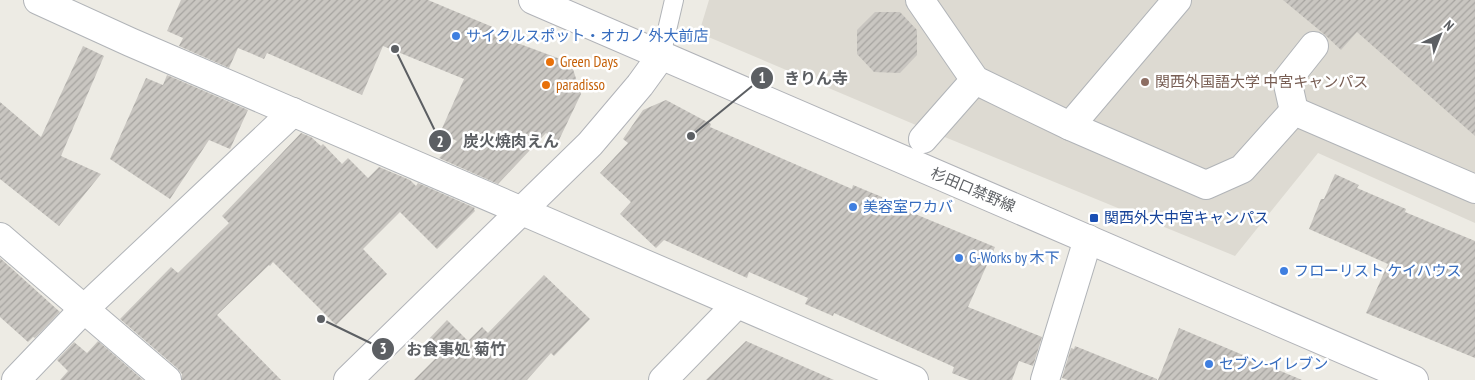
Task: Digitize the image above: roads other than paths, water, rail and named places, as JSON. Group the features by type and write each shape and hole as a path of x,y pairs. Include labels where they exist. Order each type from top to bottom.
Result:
{"street":[{"path":"38,0 130,42 914,380"},
{"name":"杉田口禁野線","path":"532,0 1414,380"},
{"path":"920,0 975,80 1070,126 1206,185 1242,169 1294,111"},
{"path":"1070,126 1177,0"},
{"path":"1294,111 1287,80 1314,46"},
{"path":"348,380 590,144 640,85 661,56"},
{"path":"923,139 975,80"},
{"path":"1294,111 1475,189"},
{"path":"16,380 84,309 293,112"},
{"path":"0,237 167,380"},
{"path":"1046,380 1088,239"},
{"path":"663,380 737,304"}],"lane":[{"path":"661,56 674,0"}],"place":[{"name":"サイクルスポット・オカノ 外大前店","path":"456,36"},
{"name":"炭火焼肉えん","path":"395,49"},
{"name":"Green Days","path":"550,62"},
{"name":"関西外国語大学 中宮キャンパス","path":"1145,82"},
{"name":"paradisso","path":"546,85"},
{"name":"きりん寺","path":"691,136"},
{"name":"美容室ワカバ","path":"853,207"},
{"name":"関西外大中宮キャンパス","path":"1094,218"},
{"name":"G-Works by 木下","path":"959,258"},
{"name":"フローリスト ケイハウス","path":"1284,271"},
{"name":"お食事処 菊竹","path":"321,319"},
{"name":"セブン-イレブン","path":"1209,364"}]}
